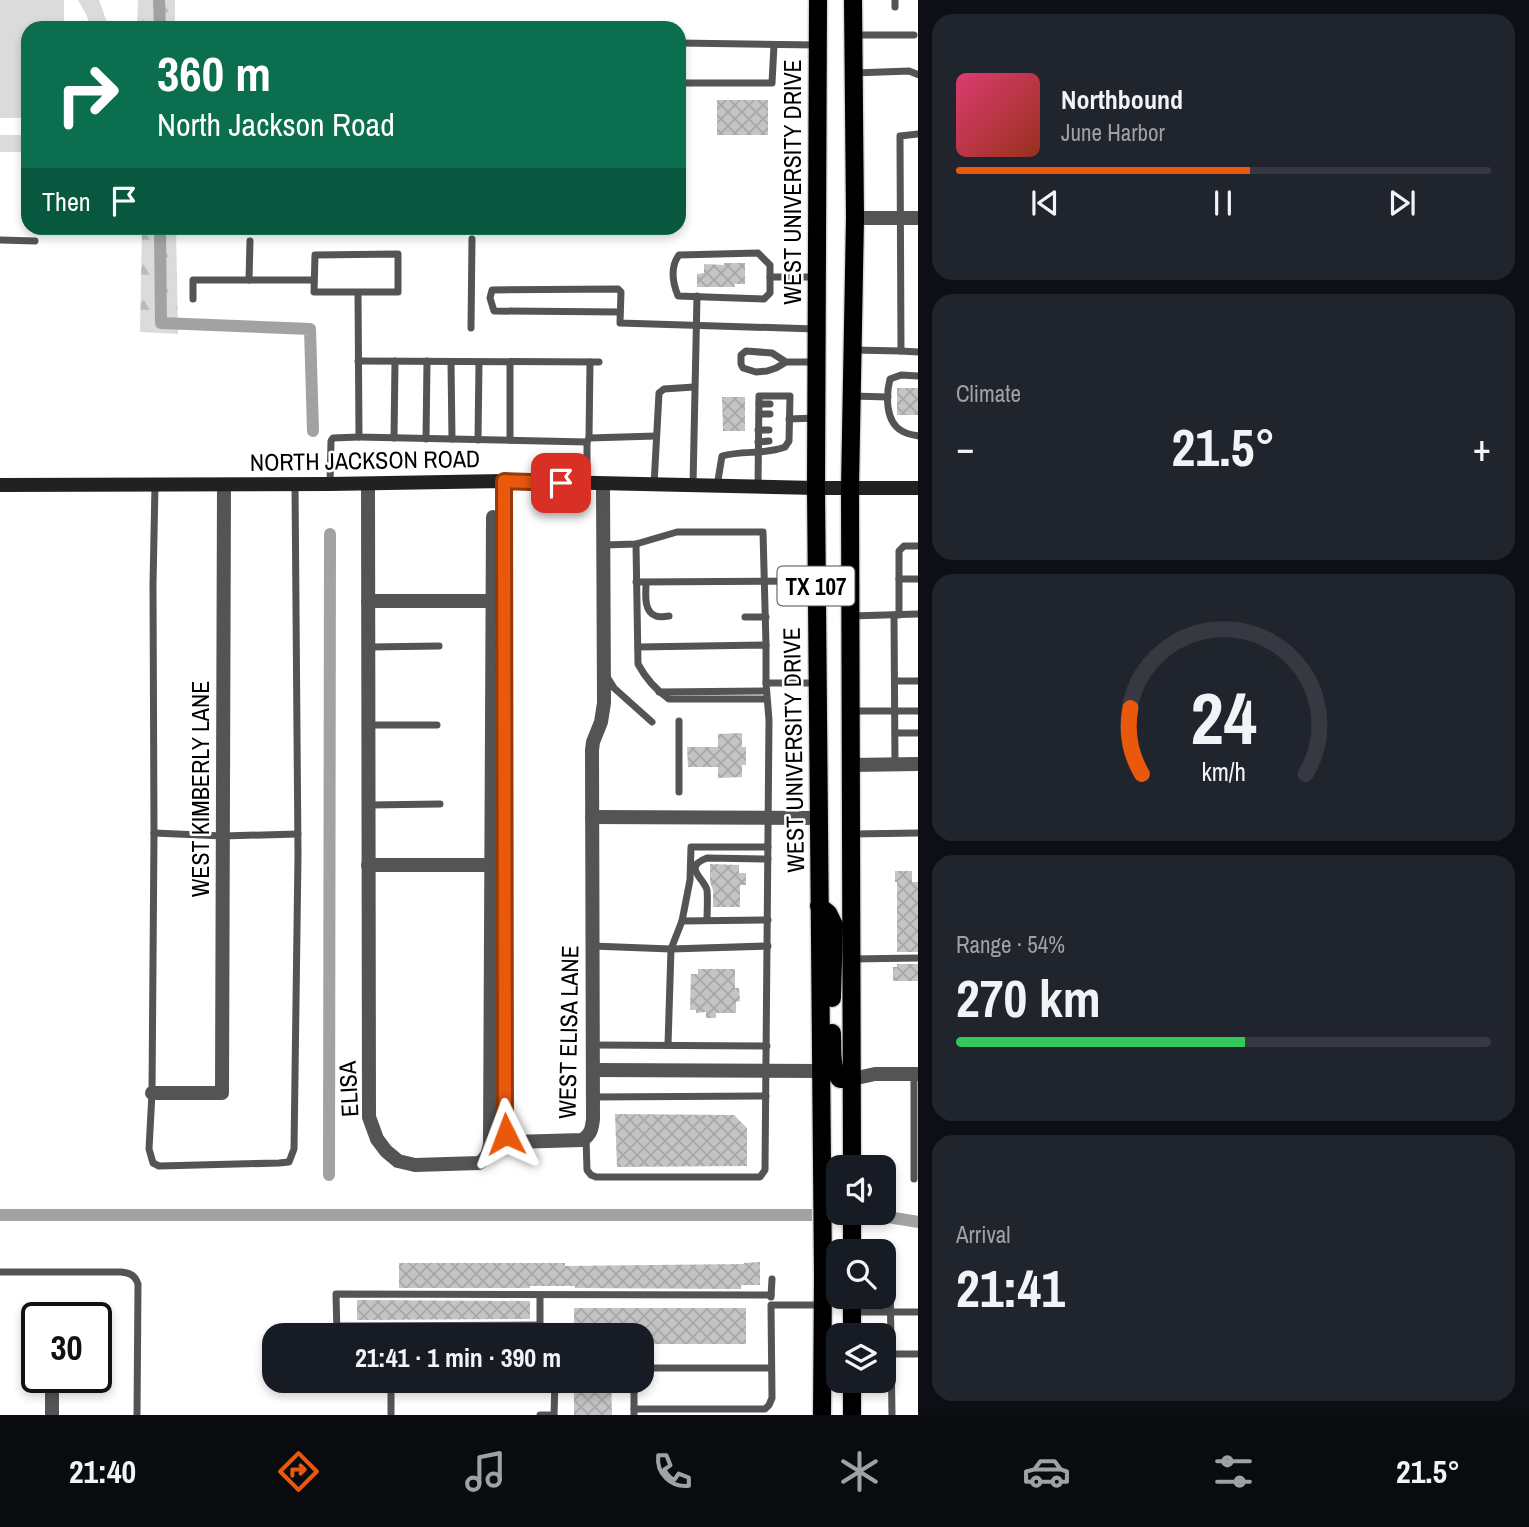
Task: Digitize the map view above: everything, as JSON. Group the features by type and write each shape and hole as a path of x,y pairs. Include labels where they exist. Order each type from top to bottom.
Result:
{"main road":[{"name":"WEST UNIVERSITY DRIVE","path":"818,0 816,581 822,1415"},
{"name":"TX 107","path":"852,1155 850,488 855,218 853,0"},
{"name":"NORTH JACKSON ROAD","path":"0,485 295,485 504,481 918,488"},
{"path":"819,906 828,913 834,925 833,1063 840,1079 852,1079"},
{"path":"822,1242 829,1284 832,1415"},
{"path":"852,1393 852,1415"}],"street":[{"path":"855,218 918,218"},
{"name":"WEST ELISA LANE","path":"504,481 504,1104 506,1134 512,1142 582,1140 591,1129 592,750 604,703 603,484"},
{"name":"ELISA","path":"368,484 369,1117 377,1139 386,1151 398,1161 415,1165 480,1163 485,1160 490,1144 494,517"},
{"name":"WEST KIMBERLY LANE","path":"152,1093 222,1093 224,485"},
{"path":"368,601 493,601"},
{"path":"851,765 918,764"},
{"path":"592,817 818,818"},
{"path":"368,865 492,865"},
{"path":"593,1070 821,1072"},
{"path":"852,1079 875,1074 916,1074"},
{"path":"51,1393 52,1415"}],"lane":[{"path":"853,35 915,35"},
{"path":"686,43 817,45"},
{"path":"686,83 772,83 774,45"},
{"path":"853,73 909,71 918,75"},
{"path":"901,351 900,136 918,134"},
{"path":"471,328 472,239"},
{"path":"0,240 35,241"},
{"path":"249,280 250,241"},
{"path":"758,253 769,265 770,277 770,293 764,299 678,296 674,287 673,264 679,255 758,253"},
{"path":"398,254 398,292 358,292 314,292 315,255 398,254"},
{"path":"770,277 817,277"},
{"path":"193,299 193,280 314,280"},
{"path":"620,312 494,311 490,298 492,290 618,289 621,292 620,323 816,329"},
{"path":"358,292 359,437"},
{"path":"693,486 696,296"},
{"path":"472,298 490,298"},
{"path":"853,350 918,352"},
{"path":"786,362 772,353 746,351 741,355 743,368 756,372 776,368 786,362 816,362"},
{"path":"358,361 599,362"},
{"path":"394,438 395,361"},
{"path":"426,439 427,362"},
{"path":"451,362 452,439"},
{"path":"478,439 479,362"},
{"path":"510,362 510,440"},
{"path":"587,483 590,362"},
{"path":"918,376 901,375 890,379 888,388 890,418 900,430 918,436"},
{"path":"654,485 659,393 664,389 694,387"},
{"path":"717,486 722,456 758,453 785,447 787,404 790,396 759,396 758,430 758,442 758,453 758,487"},
{"path":"852,396 888,397"},
{"path":"759,404 770,404"},
{"path":"759,414 769,414"},
{"path":"787,415 816,418"},
{"path":"758,430 769,430"},
{"path":"330,484 333,438 588,440 656,436"},
{"path":"758,442 769,441"},
{"path":"155,485 152,1093 149,1149 153,1163 159,1166 289,1162 294,1149 298,834 295,485"},
{"path":"586,1137 587,1170 596,1177 760,1177 765,1170 769,720 763,532 677,533 636,544 603,545"},
{"path":"636,544 638,664 659,692 669,699 766,691 817,683"},
{"path":"895,764 899,551 904,546 918,546"},
{"path":"899,579 918,579"},
{"path":"636,582 816,581"},
{"path":"646,583 649,611 656,616 669,616"},
{"path":"850,616 918,614"},
{"path":"745,617 766,617"},
{"path":"638,647 766,645"},
{"path":"368,647 439,646"},
{"path":"604,670 614,688 652,722"},
{"path":"895,681 918,681"},
{"path":"851,711 918,711"},
{"path":"679,721 680,792"},
{"path":"368,726 437,725"},
{"path":"895,733 918,733"},
{"path":"368,805 440,804"},
{"path":"154,833 223,836 298,834"},
{"path":"851,834 918,833"},
{"path":"668,1045 671,949 682,920 690,880 691,848 768,847"},
{"path":"707,920 707,893 695,871 701,860 768,859"},
{"path":"682,920 768,920"},
{"path":"592,946 671,949 768,946"},
{"path":"851,959 918,958"},
{"path":"593,1045 767,1046"},
{"path":"914,1180 916,1074"},
{"path":"593,1097 766,1096"},
{"path":"0,1272 121,1272 133,1275 138,1284 137,1415"},
{"path":"634,1393 634,1412 765,1409 772,1398 772,1279"},
{"path":"337,1323 336,1294 771,1295"},
{"path":"540,1295 540,1323"},
{"path":"771,1305 823,1305"},
{"path":"874,1309 918,1312"},
{"path":"890,1312 890,1323"},
{"path":"896,1354 918,1354"},
{"path":"654,1368 771,1368"},
{"path":"391,1393 391,1415"},
{"path":"540,1415 554,1415 555,1393"},
{"path":"892,1393 892,1415"}],"green space":[{"path":"0,0 64,0 64,21 21,21 21,118 0,118"},
{"path":"78,0 99,0 106,21 88,21"},
{"path":"138,0 175,0 175,21 137,21"},
{"path":"0,135 21,135 21,152 0,152"},
{"path":"142,235 176,235 178,334 140,332"}],"building":[{"path":"717,100 768,100 768,135 717,135"},
{"path":"745,263 745,284 734,284 735,287 697,287 697,274 704,273 704,264"},
{"path":"897,388 918,388 918,415 897,415"},
{"path":"722,397 745,397 745,431 723,431"},
{"path":"742,733 742,747 746,747 746,765 742,765 742,777 718,778 718,767 688,767 687,747 718,747 718,734"},
{"path":"710,864 739,865 739,873 746,873 746,885 740,885 740,907 713,907"},
{"path":"895,871 912,871 912,882 918,882 918,952 897,952"},
{"path":"897,964 918,964 918,981 893,981 893,967 897,967"},
{"path":"698,969 735,969 735,988 739,988 740,1001 736,1002 736,1013 716,1013 716,1018 706,1018 706,1012 696,1013 696,1010 690,1010 691,974 698,974"},
{"path":"615,1114 734,1115 747,1128 747,1166 617,1167"},
{"path":"760,1262 760,1285 741,1285 741,1289 575,1286 399,1288 399,1263 565,1263 565,1266"},
{"path":"357,1300 530,1301 530,1317 357,1320"},
{"path":"574,1308 746,1308 746,1344 654,1344 654,1323 574,1323"},
{"path":"574,1393 611,1393 612,1415 574,1415"}],"waterway":[{"path":"159,0 160,21"},
{"path":"160,235 161,323 310,329 313,431"},
{"path":"329,1175 330,534"},
{"path":"0,1215 875,1215 918,1222"}],"route":[{"path":"506,1134 503,885 504,481 561,483"}]}
